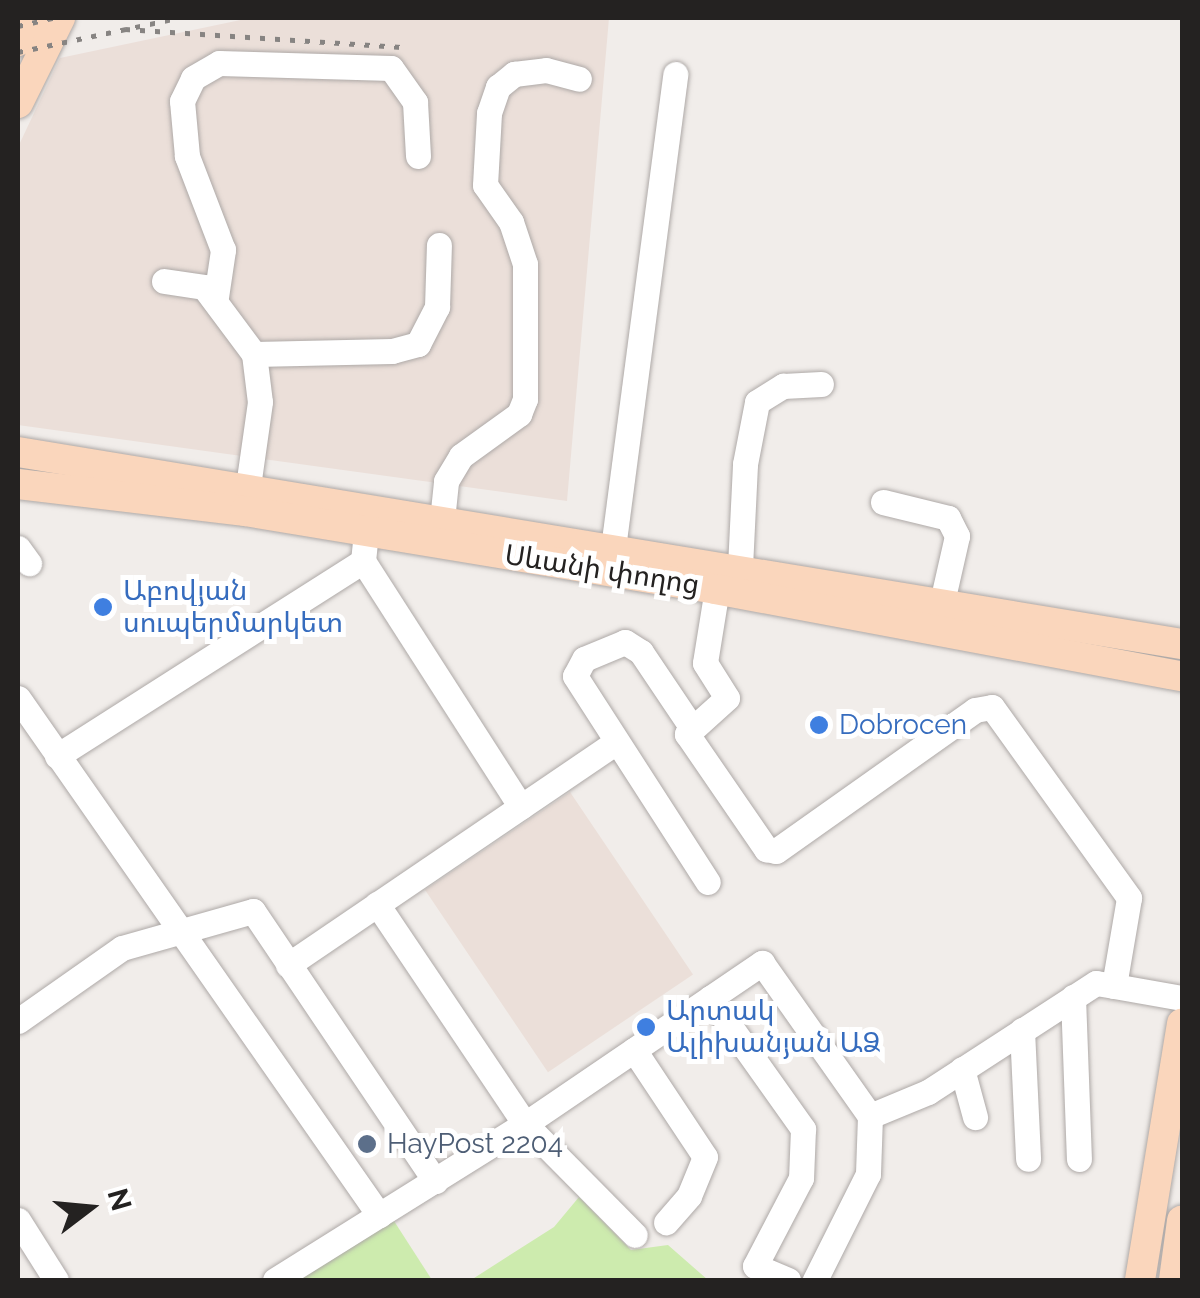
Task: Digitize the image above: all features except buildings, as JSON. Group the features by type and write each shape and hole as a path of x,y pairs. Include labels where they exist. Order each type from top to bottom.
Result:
{"main road":[{"path":"18,41 31,18"},
{"path":"18,103 60,18"},
{"name":"Սևանի փողոց","path":"18,452 247,501 364,547 725,574 942,602 1182,644"},
{"name":"Սևանի փողոց","path":"18,484 442,520 613,548 1182,676"},
{"path":"1140,1280 1182,1023"},
{"path":"1174,1280 1182,1221"}],"street":[{"path":"216,297 223,250 187,156 182,101 193,78 219,63 392,68 415,102 418,156"},
{"path":"442,520 446,482 461,456 518,414 525,399 525,264 510,222 484,185 492,138 489,112 498,87 514,74 546,70 579,79"},
{"path":"613,548 675,74"},
{"path":"254,354 392,351 418,344 437,308 439,245"},
{"path":"164,281 191,282 216,297 254,354 260,402 247,501"},
{"path":"821,384 783,386 757,402 705,663 728,698 690,724 687,734 771,852 975,710 992,707 1129,898 1114,986"},
{"path":"884,502 948,518 958,536 942,602"},
{"path":"57,756 364,547 522,806"},
{"path":"690,724 641,652 614,642 584,659 575,676 708,882"},
{"path":"18,698 178,934 379,1214"},
{"path":"288,965 616,742"},
{"path":"377,904 526,1124 635,1235"},
{"path":"18,1021 122,948 253,911 435,1181"},
{"path":"275,1280 526,1124 762,963 870,1116 868,1174 815,1280"},
{"path":"870,1116 909,1102 1096,983 1182,998"},
{"path":"710,998 803,1130 801,1178 755,1266 788,1280"},
{"path":"1073,998 1079,1159"},
{"path":"1022,1030 1028,1159"},
{"path":"634,1050 705,1157 689,1196 666,1222"},
{"path":"962,1070 975,1117"},
{"path":"22,1240 56,1280"}],"shaded area":[{"path":"250,18 609,18 567,501 18,425 18,147 60,58"},
{"path":"570,792 693,974 548,1072 425,890"}],"green space":[{"path":"579,1197 631,1250 668,1245 708,1280 471,1280 554,1227"},
{"path":"394,1221 432,1280 297,1280"}],"railway":[{"path":"18,26 53,18"},
{"path":"18,52 178,18"},
{"path":"125,29 405,47"}],"place":[{"name":"Աբովյան սուպերմարկետ","path":"103,607"},
{"name":"Dobrocen","path":"819,725"},
{"name":"Արտակ Ալիխանյան ԱՁ","path":"646,1027"},
{"name":"HayPost 2204","path":"367,1144"}]}
